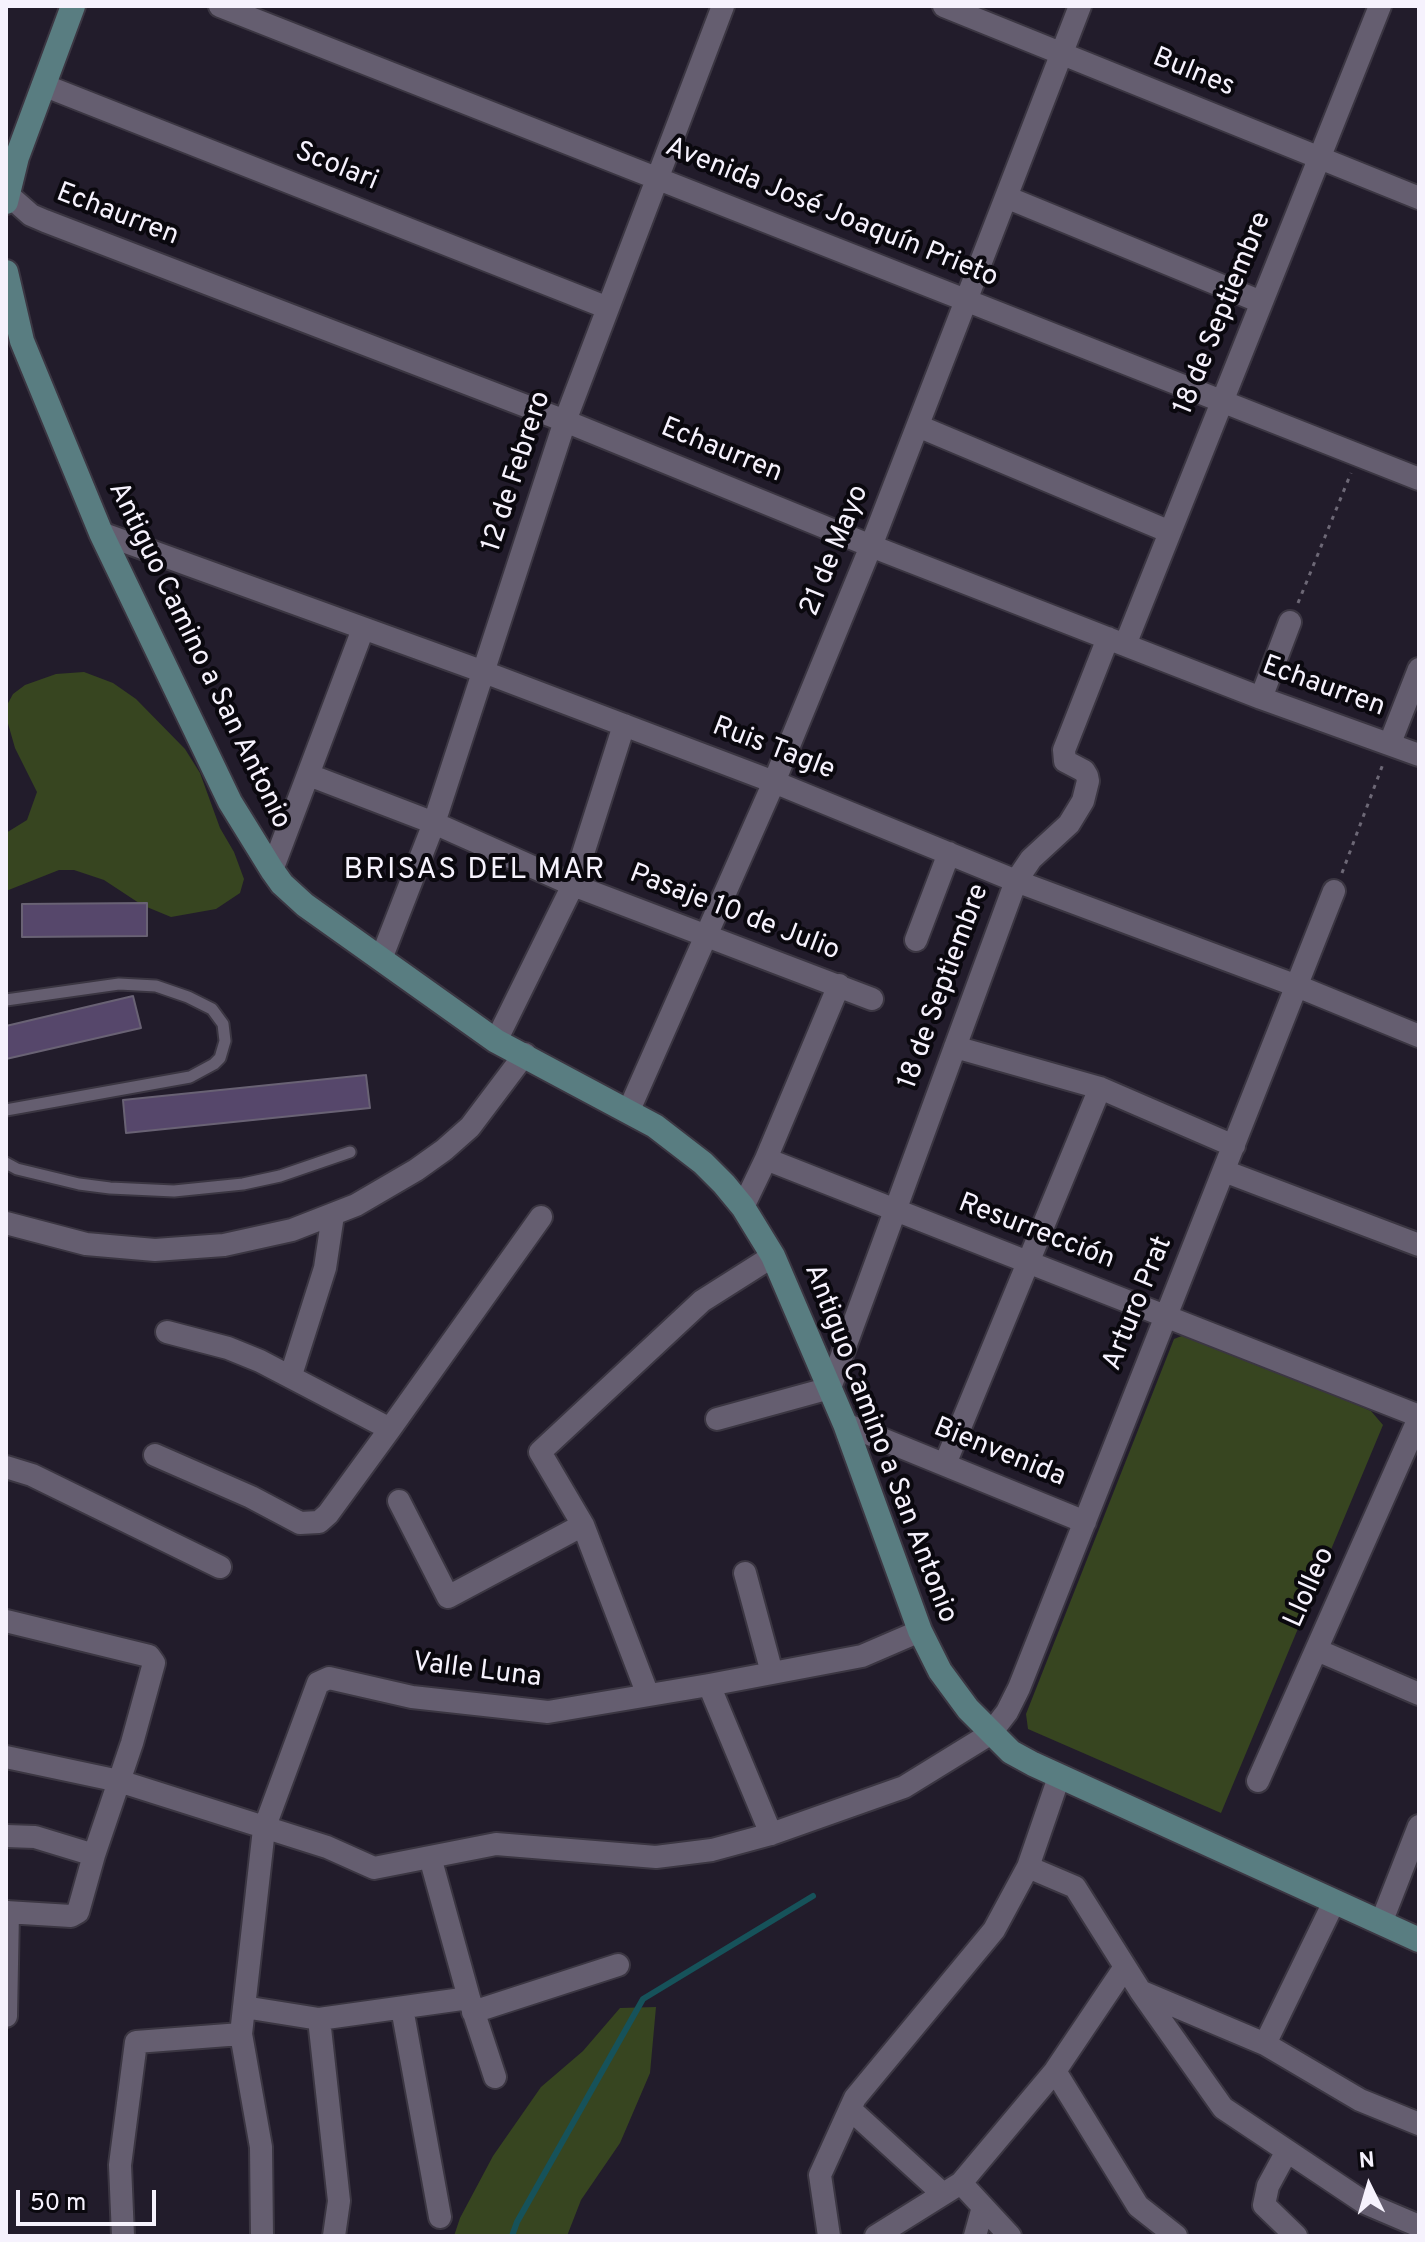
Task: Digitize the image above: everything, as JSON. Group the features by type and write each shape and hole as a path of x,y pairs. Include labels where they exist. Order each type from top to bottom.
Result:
{"street":[{"path":"6,202 17,157 73,6"},
{"name":"Avenida José Joaquín Prieto","path":"220,6 1419,479"},
{"name":"12 de Febrero","path":"381,959 434,823 565,421 723,6"},
{"name":"Bulnes","path":"944,6 1419,198"},
{"name":"21 de Mayo","path":"629,1110 774,782 871,546 1080,6"},
{"name":"18 de Septiembre","path":"830,1388 1016,881 1031,859 1069,824 1083,801 1087,776 1084,771 1065,761 1064,750 1170,532 1380,6"},
{"name":"Scolari","path":"43,85 608,308"},
{"name":"Echaurren","path":"6,193 31,215 45,221 565,421 1116,642 1419,755"},
{"path":"1006,197 1261,302"},
{"name":"Antiguo Camino a San Antonio","path":"6,272 26,352 101,533 230,802 272,870 305,905 496,1041 629,1110 668,1134 703,1163 743,1207 773,1256 845,1424 920,1631 953,1691 990,1734 1011,1752 1059,1777 1419,1940"},
{"path":"918,426 1170,532"},
{"name":"Ruis Tagle","path":"101,533 484,672 774,782 1016,881 1297,986 1419,1036"},
{"path":"1261,698 1290,622"},
{"path":"272,870 363,629"},
{"path":"1390,743 1419,669"},
{"path":"496,1041 573,885 624,725"},
{"name":"Pasaje 10 de Julio","path":"309,775 434,823 573,885 872,999"},
{"path":"916,940 949,853"},
{"name":"Arturo Prat","path":"990,1734 1007,1712 1019,1688 1334,891"},
{"path":"743,1207 839,985"},
{"path":"955,1047 1100,1088 1234,1146"},
{"path":"6,1223 86,1244 155,1250 224,1245 333,1215 387,1188 444,1150 470,1127 525,1054"},
{"path":"945,1464 1100,1088"},
{"name":"Resurrección","path":"766,1159 1419,1417"},
{"path":"1224,1171 1419,1245"},
{"path":"291,1375 325,1268 333,1215"},
{"path":"155,1455 251,1497 300,1523 313,1524 328,1514 541,1217"},
{"path":"648,1695 583,1525 540,1452 702,1301 773,1256"},
{"path":"167,1332 228,1348 291,1375 390,1429"},
{"path":"717,1419 830,1388"},
{"name":"Llolleo","path":"1258,1781 1419,1417"},
{"name":"Bienvenida","path":"845,1424 1085,1522"},
{"path":"6,1467 32,1475 220,1567"},
{"path":"399,1501 448,1597 583,1525"},
{"path":"745,1573 772,1673"},
{"path":"6,1621 149,1656 154,1663 78,1912 71,1916 7,1912 6,2015"},
{"name":"Valle Luna","path":"262,2236 261,2147 241,2034 264,1829 318,1683 329,1678 412,1697 548,1712 862,1656 920,1631"},
{"path":"1317,1650 1419,1694"},
{"path":"709,1685 771,1834"},
{"path":"6,1757 119,1781 327,1847 374,1868 496,1844 656,1857 712,1850 771,1834 904,1787 990,1734"},
{"path":"829,2236 820,2175 855,2098 994,1930 1028,1867 1059,1777"},
{"path":"1381,1923 1419,1826"},
{"path":"6,1836 35,1837 94,1855"},
{"path":"430,1857 471,2005 495,2077"},
{"path":"1028,1867 1075,1887 1141,1992 1223,2108 1365,2203 1419,2226"},
{"path":"1265,2044 1334,1902"},
{"path":"244,2007 319,2019 402,2008 471,2005 618,1965"},
{"path":"876,2236 952,2188 1055,2071 1125,1967"},
{"path":"1141,1992 1265,2044 1360,2100 1419,2124"},
{"path":"402,2008 440,2217"},
{"path":"319,2019 339,2201 334,2236"},
{"path":"123,2236 120,2165 136,2042 241,2034"},
{"path":"1055,2071 1138,2206 1176,2236"},
{"path":"850,2109 952,2188 983,2207 1010,2236"},
{"path":"1287,2151 1268,2186 1264,2205 1296,2236"},
{"path":"975,2236 983,2207"}],"lane":[{"path":"6,1000 119,984 156,986 212,1009 223,1024 225,1041 220,1058 190,1077 6,1110"},
{"path":"6,1163 17,1169 79,1184 174,1191 243,1184 280,1176 350,1152"}],"path":[{"path":"1290,622 1358,455"},
{"path":"1334,891 1390,743"}],"green space":[{"path":"84,672 113,683 136,699 185,749 200,773 220,828 234,852 244,879 240,893 216,909 171,917 142,905 104,880 74,870 59,870 6,891 6,833 27,820 37,792 15,748 6,707 13,694 25,685 56,674"},
{"path":"1189,1333 1371,1411 1383,1425 1221,1813 1028,1729 1026,1714 1174,1339"},
{"path":"656,2007 650,2073 620,2143 581,2200 567,2236 454,2236 460,2218 493,2156 541,2087 583,2051 620,2008"}],"building":[{"path":"147,903 147,936 22,937 22,904"},
{"path":"133,996 141,1028 6,1059 6,1026"},
{"path":"366,1075 370,1108 126,1133 123,1100"}],"waterway":[{"path":"512,2236 643,1999 813,1896"}],"district":[{"name":"BRISAS DEL MAR","path":"475,872"}]}
